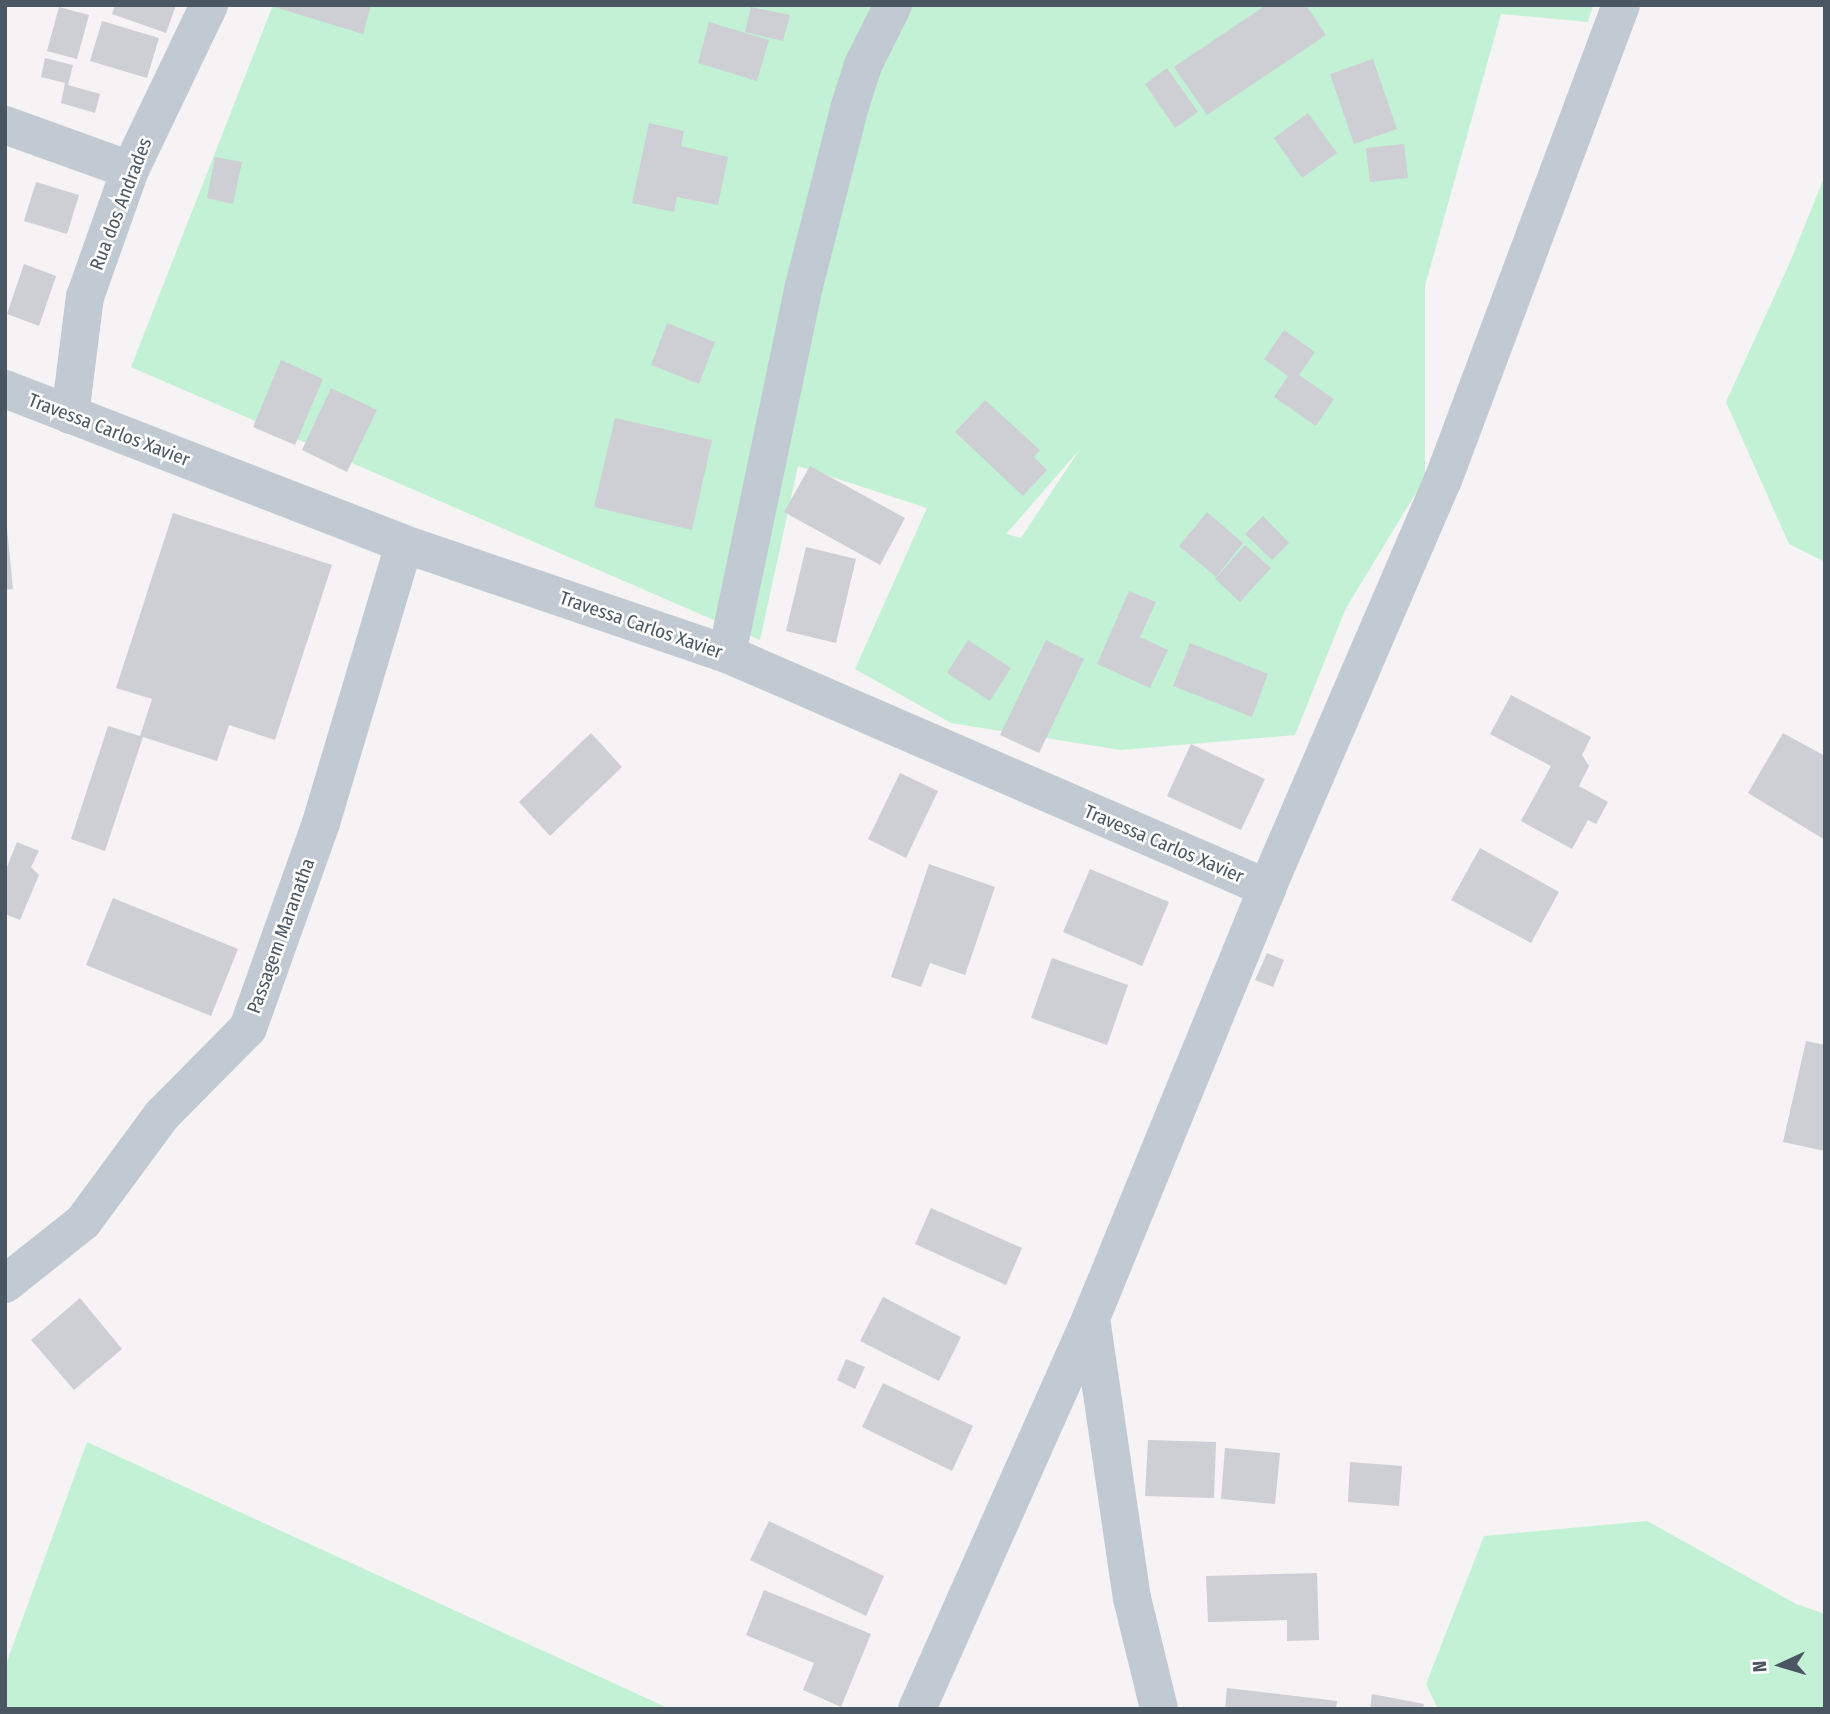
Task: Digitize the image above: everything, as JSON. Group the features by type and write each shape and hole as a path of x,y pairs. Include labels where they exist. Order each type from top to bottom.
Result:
{"street":[{"name":"Rua dos Andrades","path":"70,415 85,297 130,170 209,5"},
{"path":"727,654 804,286 850,106 863,65 893,5"},
{"path":"917,1709 1091,1318 1267,888 1443,480 1621,5"},
{"path":"5,125 130,170"},
{"name":"Travessa Carlos Xavier","path":"5,389 404,544 727,654 1267,888"},
{"name":"Passagem Maranatha","path":"5,1284 83,1222 162,1115 248,1028 321,823 404,544"},
{"path":"1091,1318 1132,1598 1159,1709"}],"green space":[{"path":"273,5 1593,5 1588,22 1501,14 1425,286 1425,478 1346,608 1295,735 1121,750 951,723 855,669 927,508 798,466 760,640 131,367","holes":["1080,449 1021,538 1007,533"]},
{"path":"1825,175 1825,562 1789,544 1726,402 1791,260"},
{"path":"87,1442 670,1709 5,1709 5,1667"},
{"path":"1647,1521 1796,1604 1825,1614 1825,1709 1438,1709 1426,1684 1484,1536"}],"building":[{"path":"115,5 176,5 166,33 112,14"},
{"path":"268,5 371,5 363,34"},
{"path":"1266,5 1306,5 1326,35 1207,115 1174,67"},
{"path":"59,7 89,15 77,59 47,51"},
{"path":"751,7 790,15 783,41 745,32"},
{"path":"102,21 159,38 147,78 90,61"},
{"path":"709,22 769,40 757,81 698,63"},
{"path":"45,58 73,65 68,85 100,94 95,113 61,103 65,83 41,77"},
{"path":"1373,59 1397,129 1354,144 1330,74"},
{"path":"1167,68 1198,112 1175,128 1145,84"},
{"path":"1308,113 1337,153 1302,178 1274,138"},
{"path":"649,123 684,131 681,146 728,157 718,205 677,197 674,212 632,203"},
{"path":"1404,144 1408,178 1370,182 1366,148"},
{"path":"215,157 242,162 233,204 207,198"},
{"path":"36,182 79,195 67,234 24,221"},
{"path":"24,264 56,276 39,326 7,314"},
{"path":"667,323 715,342 699,384 651,365"},
{"path":"1284,330 1315,352 1299,375 1334,399 1316,426 1274,397 1288,376 1264,359"},
{"path":"281,360 323,379 295,445 253,427"},
{"path":"331,388 377,410 347,472 302,450"},
{"path":"985,400 1040,450 1034,457 1047,470 1023,496 955,432"},
{"path":"615,418 712,440 692,530 594,507"},
{"path":"810,466 905,518 880,565 784,512"},
{"path":"1207,512 1243,543 1216,577 1179,546"},
{"path":"173,513 332,565 275,740 229,725 217,761 143,737 105,851 71,839 108,726 140,736 152,699 116,688"},
{"path":"1263,516 1289,543 1272,560 1245,534"},
{"path":"7,528 13,589 5,590 5,529"},
{"path":"1245,545 1271,568 1240,602 1215,579"},
{"path":"806,547 856,559 836,643 786,631"},
{"path":"1129,591 1156,602 1140,637 1168,650 1150,688 1097,664"},
{"path":"968,640 1011,668 990,701 947,673"},
{"path":"1046,640 1084,659 1039,753 1000,735"},
{"path":"1190,643 1268,674 1252,717 1173,686"},
{"path":"1511,695 1591,737 1582,755 1589,766 1579,786 1608,802 1596,824 1588,820 1572,849 1521,821 1551,766 1490,734"},
{"path":"591,733 622,767 550,836 519,802"},
{"path":"1783,733 1825,756 1825,840 1748,793"},
{"path":"1191,744 1265,779 1241,830 1167,796"},
{"path":"900,773 938,791 906,858 868,839"},
{"path":"17,842 39,851 31,867 39,875 20,920 5,914 5,872"},
{"path":"1480,848 1559,892 1531,943 1451,900"},
{"path":"929,864 995,887 965,975 930,963 921,987 891,977"},
{"path":"1090,869 1169,902 1142,966 1063,932"},
{"path":"113,898 238,949 211,1016 86,965"},
{"path":"1267,953 1284,960 1273,987 1255,980"},
{"path":"1052,958 1128,985 1107,1045 1031,1018"},
{"path":"1806,1041 1825,1045 1825,1151 1783,1142"},
{"path":"931,1208 1022,1248 1006,1285 915,1244"},
{"path":"883,1297 961,1337 939,1381 860,1341"},
{"path":"80,1298 122,1349 74,1390 31,1340"},
{"path":"846,1359 865,1367 855,1389 837,1380"},
{"path":"883,1383 973,1426 952,1471 862,1427"},
{"path":"1148,1440 1216,1442 1214,1498 1145,1496"},
{"path":"1225,1448 1280,1453 1275,1504 1221,1499"},
{"path":"1350,1462 1402,1466 1399,1506 1348,1502"},
{"path":"769,1521 884,1576 866,1616 750,1560"},
{"path":"1317,1573 1319,1640 1287,1641 1287,1620 1208,1622 1206,1576"},
{"path":"764,1590 871,1634 841,1707 803,1690 814,1663 746,1635"},
{"path":"1227,1688 1337,1701 1336,1709 1225,1709"},
{"path":"1372,1694 1424,1704 1423,1709 1370,1709"}]}
